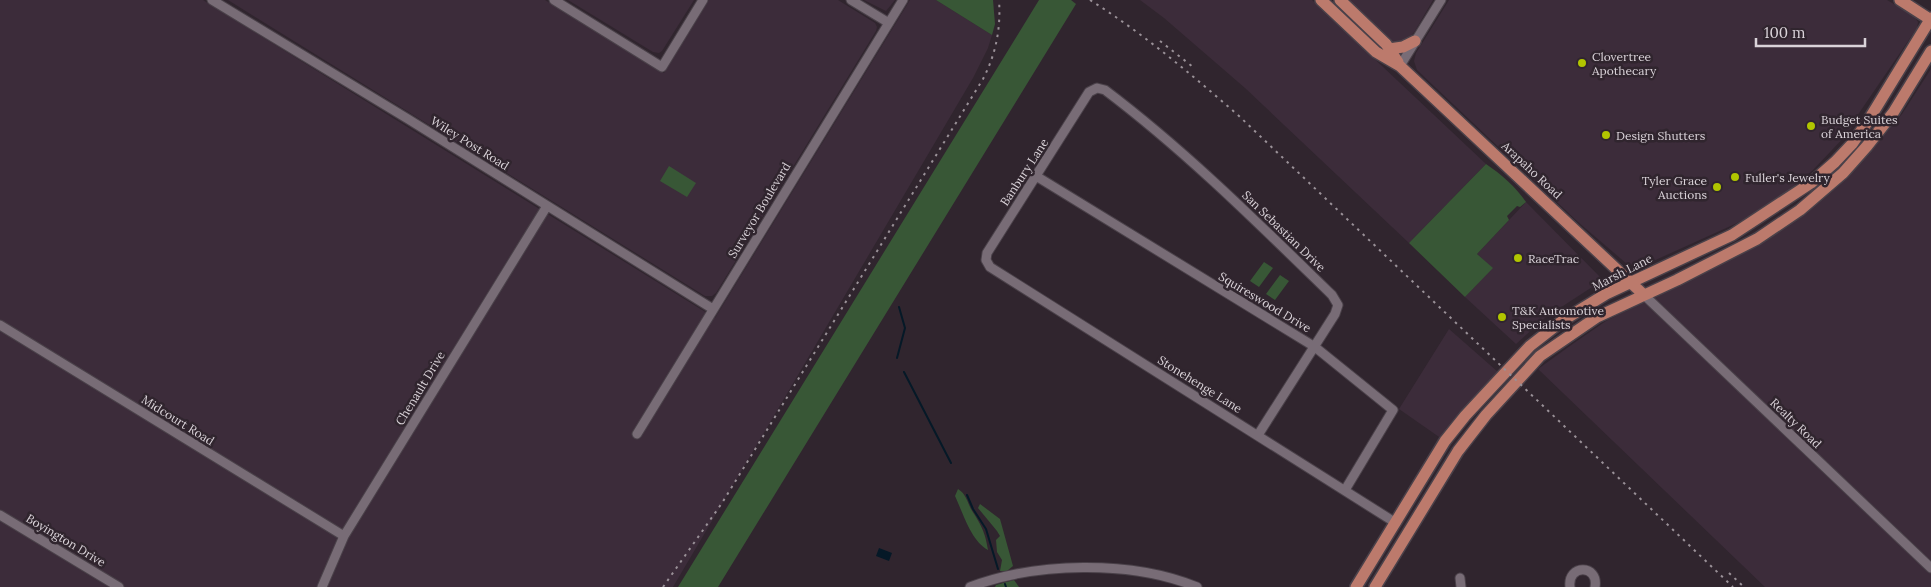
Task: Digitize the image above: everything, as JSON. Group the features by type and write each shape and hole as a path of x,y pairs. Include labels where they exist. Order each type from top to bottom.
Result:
{"main road":[{"name":"Arapaho Road","path":"1321,0 1376,52 1400,66 1644,295"},
{"name":"Arapaho Road","path":"1340,0 1389,49 1400,66"},
{"path":"1900,0 1931,19"},
{"name":"Marsh Lane","path":"1356,587 1445,441 1465,416 1530,346 1562,321 1606,294 1732,236 1792,197 1835,162 1852,144 1868,121 1931,19"},
{"path":"1389,49 1404,47 1416,41"},
{"path":"1375,587 1458,451 1486,415 1540,356 1597,317 1757,238 1800,210 1843,173 1867,146 1892,114 1931,51"},
{"path":"1388,568 1386,562 1398,538 1396,522 1410,516 1429,500"}],"street":[{"name":"Wiley Post Road","path":"212,0 403,116 713,309"},
{"path":"554,0 662,67 703,0"},
{"path":"851,0 889,23"},
{"name":"Surveyor Boulevard","path":"637,434 903,0"},
{"path":"1400,66 1441,0"},
{"name":"San Sebastian Drive","path":"1090,92 1097,88 1106,90 1151,124 1204,172 1332,295 1338,305 1335,314 1315,347 1258,435"},
{"name":"Banbury Lane","path":"990,267 986,260 987,253 1090,92"},
{"name":"Squireswood Drive","path":"1036,176 1315,347 1393,410 1344,490"},
{"name":"Chenault Drive","path":"322,587 344,536 547,206"},
{"name":"Stonehenge Lane","path":"990,267 1396,522"},
{"name":"Realty Road","path":"1644,295 1931,568"},
{"name":"Midcourt Road","path":"0,325 344,536"},
{"name":"Boyington Drive","path":"0,515 119,587"},
{"path":"970,587 996,578 1072,566 1140,573 1197,587"},
{"path":"1570,587 1569,581 1573,574 1579,570 1587,570 1593,574 1596,587"}],"shaded area":[{"path":"0,0 203,0 715,318 910,0 936,0 992,35 988,48 973,78 673,587 0,587"},
{"path":"228,0 545,0 664,73 709,0 838,0 875,23 877,27 716,293 712,296 705,296"},
{"path":"568,0 694,0 659,53 653,52"},
{"path":"864,0 895,0 886,11"},
{"path":"1140,0 1312,0 1486,164 1409,243 1245,88 1164,18"},
{"path":"1343,0 1433,0 1415,31 1407,40 1398,43 1390,42"},
{"path":"1449,0 1887,0 1914,16 1918,22 1917,28 1855,119 1850,131 1813,170 1787,192 1756,213 1640,267 1627,264 1578,222 1417,70 1414,61 1416,53"},
{"path":"1931,69 1931,587 1765,587 1538,369 1606,321 1667,290 1844,179 1902,114"},
{"path":"1526,202 1603,280 1546,317 1516,344 1465,297 1492,268 1477,254"},
{"path":"1449,329 1498,372 1465,409 1442,439 1399,409"}],"green space":[{"path":"936,0 993,0 995,24 992,35"},
{"path":"1039,0 1071,0 1076,4 718,587 678,587"},
{"path":"1486,164 1508,181 1526,202 1520,207 1517,206 1507,216 1509,220 1477,254 1493,268 1465,297 1409,243"},
{"path":"669,166 696,183 687,197 660,181"},
{"path":"1264,262 1273,268 1259,287 1250,281"},
{"path":"1280,275 1289,281 1275,300 1266,294"},
{"path":"958,489 965,495 980,524 988,550 977,540 968,526 955,496"},
{"path":"980,504 1000,519 1013,566 1007,571 1000,571 1002,560 997,552 996,540 1000,536 978,508"},
{"path":"1014,580 1019,587 995,587 996,585"}],"water":[{"path":"879,548 892,553 889,561 876,556"}],"waterway":[{"path":"897,358 905,328 899,307"},
{"path":"904,372 951,463"},
{"path":"967,495 973,509 986,529 998,569"}],"railway":[{"path":"663,587 722,503 983,79 997,41 999,0"},
{"path":"1090,0 1148,41 1239,116 1733,587"},
{"path":"1160,41 1193,67"},
{"path":"1729,573 1744,587"}],"place":[{"name":"Clovertree Apothecary","path":"1582,63"},
{"name":"Budget Suites of America","path":"1811,126"},
{"name":"Design Shutters","path":"1606,135"},
{"name":"Fuller's Jewelry","path":"1735,177"},
{"name":"Tyler Grace Auctions","path":"1717,187"},
{"name":"RaceTrac","path":"1518,258"},
{"name":"T&K Automotive Specialists","path":"1502,317"}]}
